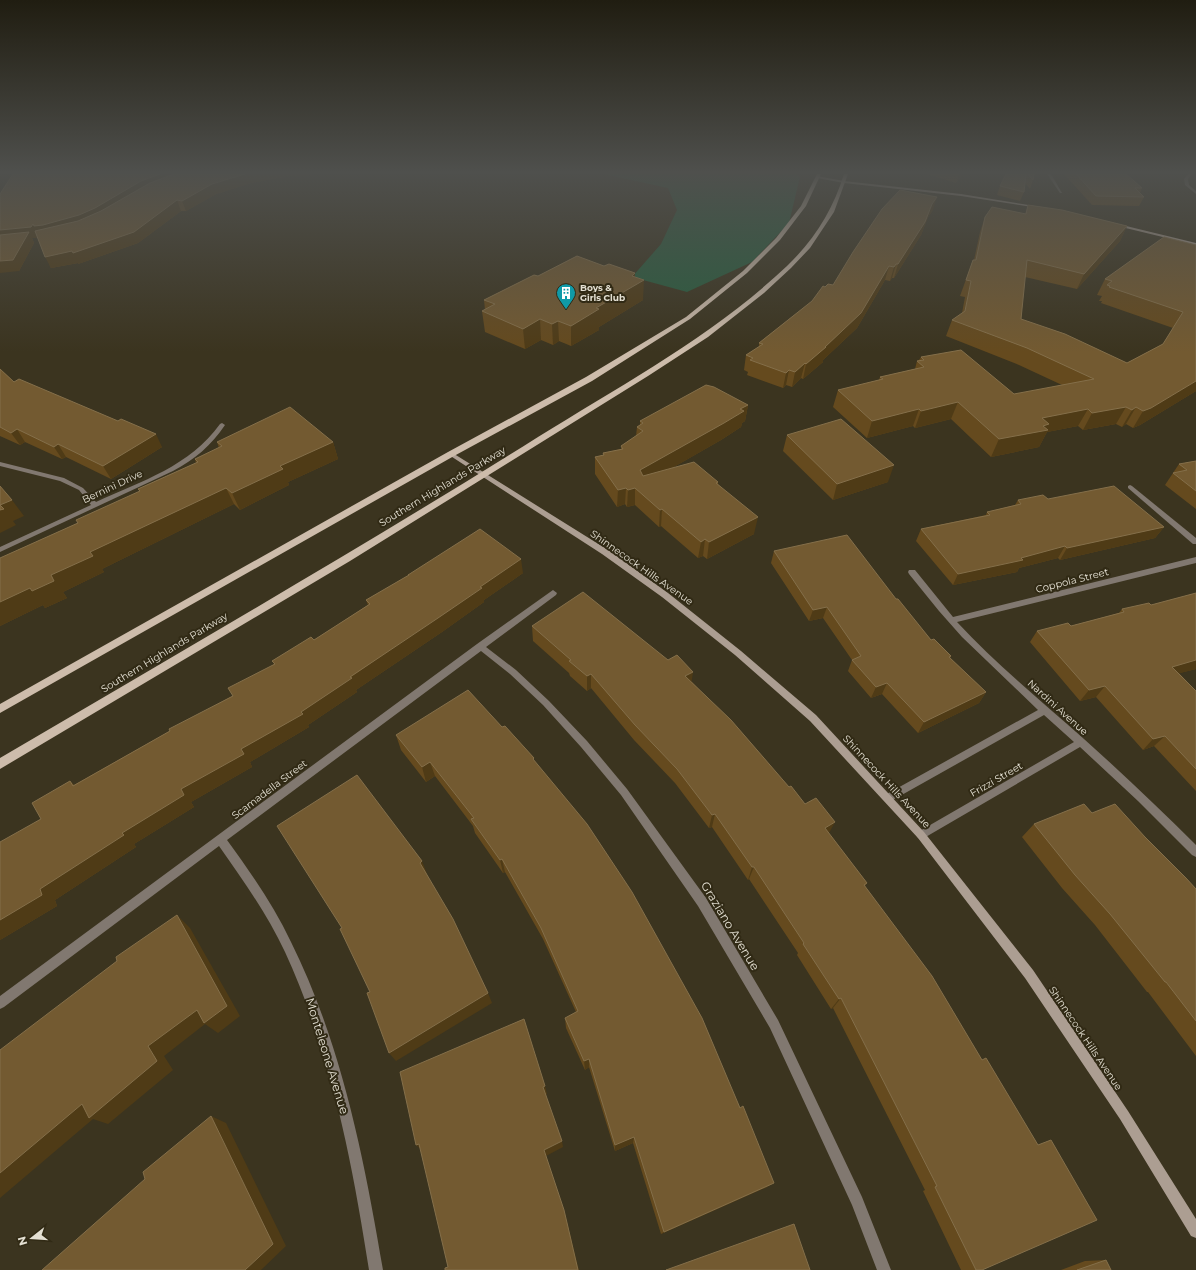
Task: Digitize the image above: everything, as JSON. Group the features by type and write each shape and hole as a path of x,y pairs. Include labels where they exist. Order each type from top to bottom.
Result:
{"main road":[{"name":"Southern Highlands Parkway","path":"0,709 450,454 589,379 660,336 707,303 746,272 783,233"},
{"name":"Southern Highlands Parkway","path":"0,764 484,476 590,408 689,348 720,327 791,266 809,246 818,233"}],"street":[{"path":"1153,233 1196,244"},
{"name":"Bernini Drive","path":"0,550 171,470 196,455 212,441 222,425"},
{"name":"Shinnecock Hills Avenue","path":"450,454 605,552 672,600 738,653 813,718 921,834 988,920 1047,1000 1124,1115 1196,1231"},
{"path":"0,464 62,480 81,489 95,505"},
{"path":"1130,487 1196,542"},
{"name":"Coppola Street","path":"952,620 1196,560"},
{"name":"Nardini Avenue","path":"912,572 972,642 1164,818 1196,852"},
{"name":"Scamadella Street","path":"0,1003 552,593"},
{"name":"Graziano Avenue","path":"480,646 513,672 546,703 584,744 624,792 702,902 774,1024 857,1202 884,1270"},
{"path":"888,798 1045,710"},
{"name":"Frizzi Street","path":"921,834 1081,742"},
{"name":"Monteleone Avenue","path":"220,839 248,878 287,946 317,1017 343,1106 362,1187 376,1270"}],"green space":[{"path":"666,233 779,233 752,262 687,292 632,277 661,244"}],"building":[{"path":"28,233 13,260 0,261 0,235"},
{"path":"36,233 130,233 73,253 72,251 45,257"},
{"path":"866,233 918,233 898,264 894,267 889,266 861,313 806,364 805,363 795,372 789,370 786,373 750,360 753,358 746,355 763,344 759,343 812,301 823,286 825,287 828,284 833,285"},
{"path":"982,233 1120,233 1084,274 1027,260 1021,319 1065,334 1127,363 1163,344 1183,312 1109,287 1110,286 1107,285 1112,281 1105,279 1164,237 1196,245 1196,381 1151,408 1143,411 1136,407 1132,410 1126,407 1092,413 1088,409 1042,418 1049,424 1043,426 1048,430 999,439 958,402 921,411 919,409 872,421 838,390 883,379 880,377 924,367 917,361 924,360 921,357 961,350 1014,394 1094,379 1027,348 952,320 965,311 971,281 966,280 973,260 976,260"},
{"path":"577,256 604,266 609,264 635,273 632,276 644,280 596,308 599,309 571,326 558,321 552,324 540,319 523,329 482,311 495,304 484,300 534,275 538,276"},
{"path":"0,369 14,382 19,379 118,421 121,419 156,434 103,466 58,444 54,447 17,429 11,433 0,427"},
{"path":"706,385 714,387 748,405 740,409 744,411 640,470 643,476 694,462 718,482 716,483 758,517 709,542 705,539 701,542 635,488 618,490 595,457 604,455 603,453 623,449 621,446 643,431 637,427 643,423 640,421"},
{"path":"290,407 333,442 280,466 283,469 232,493 226,488 90,552 93,556 51,575 54,581 32,591 30,588 0,602 0,558 78,523 76,520 140,491 138,489 198,462 195,459 222,446 217,442"},
{"path":"841,419 894,465 837,484 787,435"},
{"path":"1196,461 1196,491 1173,473 1187,470 1179,464"},
{"path":"0,486 12,500 0,505"},
{"path":"1114,486 1164,527 1067,548 1065,546 1021,558 1023,560 958,574 921,529 990,515 987,512 1021,504 1018,500 1043,495 1048,499"},
{"path":"480,529 521,559 480,587 482,588 350,677 352,678 301,712 303,714 241,749 244,754 181,789 184,795 122,833 124,835 40,889 42,895 0,920 0,842 41,819 32,803 70,781 73,786 170,731 169,729 233,696 228,688 275,664 272,661 311,637 314,640 370,604 366,600 409,575"},
{"path":"847,535 896,599 898,599 931,640 934,639 951,656 949,657 986,692 924,722 887,683 876,687 852,660 861,656 827,607 813,610 774,551"},
{"path":"583,592 668,660 677,655 693,672 685,676 731,720 789,787 791,786 805,804 816,798 835,822 825,828 867,883 864,885 932,976 982,1060 986,1058 1038,1145 1051,1140 1097,1220 982,1270 976,1270 935,1187 937,1186 841,998 839,999 754,867 752,867 715,814 712,815 677,769 635,725 591,674 587,676 532,626"},
{"path":"1196,593 1196,660 1172,667 1196,691 1196,769 1165,736 1153,739 1105,686 1089,690 1037,631 1068,623 1071,626 1124,612 1122,609 1149,603 1151,605"},
{"path":"468,690 502,727 505,726 534,758 533,759 587,824 632,892 702,1018 740,1108 743,1106 774,1183 664,1232 634,1137 615,1145 589,1059 584,1061 565,1018 578,1011 541,928 502,859 500,860 471,819 474,818 430,762 422,767 396,735"},
{"path":"357,775 422,861 420,863 453,919 488,993 389,1053 367,993 370,992 340,929 342,928 277,826"},
{"path":"1084,804 1092,813 1115,804 1196,889 1196,1021 1166,982 1110,914 1075,875 1034,824"},
{"path":"177,915 227,1006 204,1023 197,1010 148,1046 157,1061 89,1118 82,1104 0,1173 0,1050 117,961 116,957"},
{"path":"524,1019 545,1086 543,1087 562,1141 544,1150 564,1210 578,1270 445,1270 445,1268 448,1267 419,1144 416,1145 400,1072"},
{"path":"211,1116 273,1244 245,1270 42,1270 145,1179 143,1172"},
{"path":"794,1224 810,1270 666,1270"},
{"path":"1106,1260 1111,1270 1077,1270"}],"place":[{"name":"Boys & Girls Club","path":"566,310"}]}
